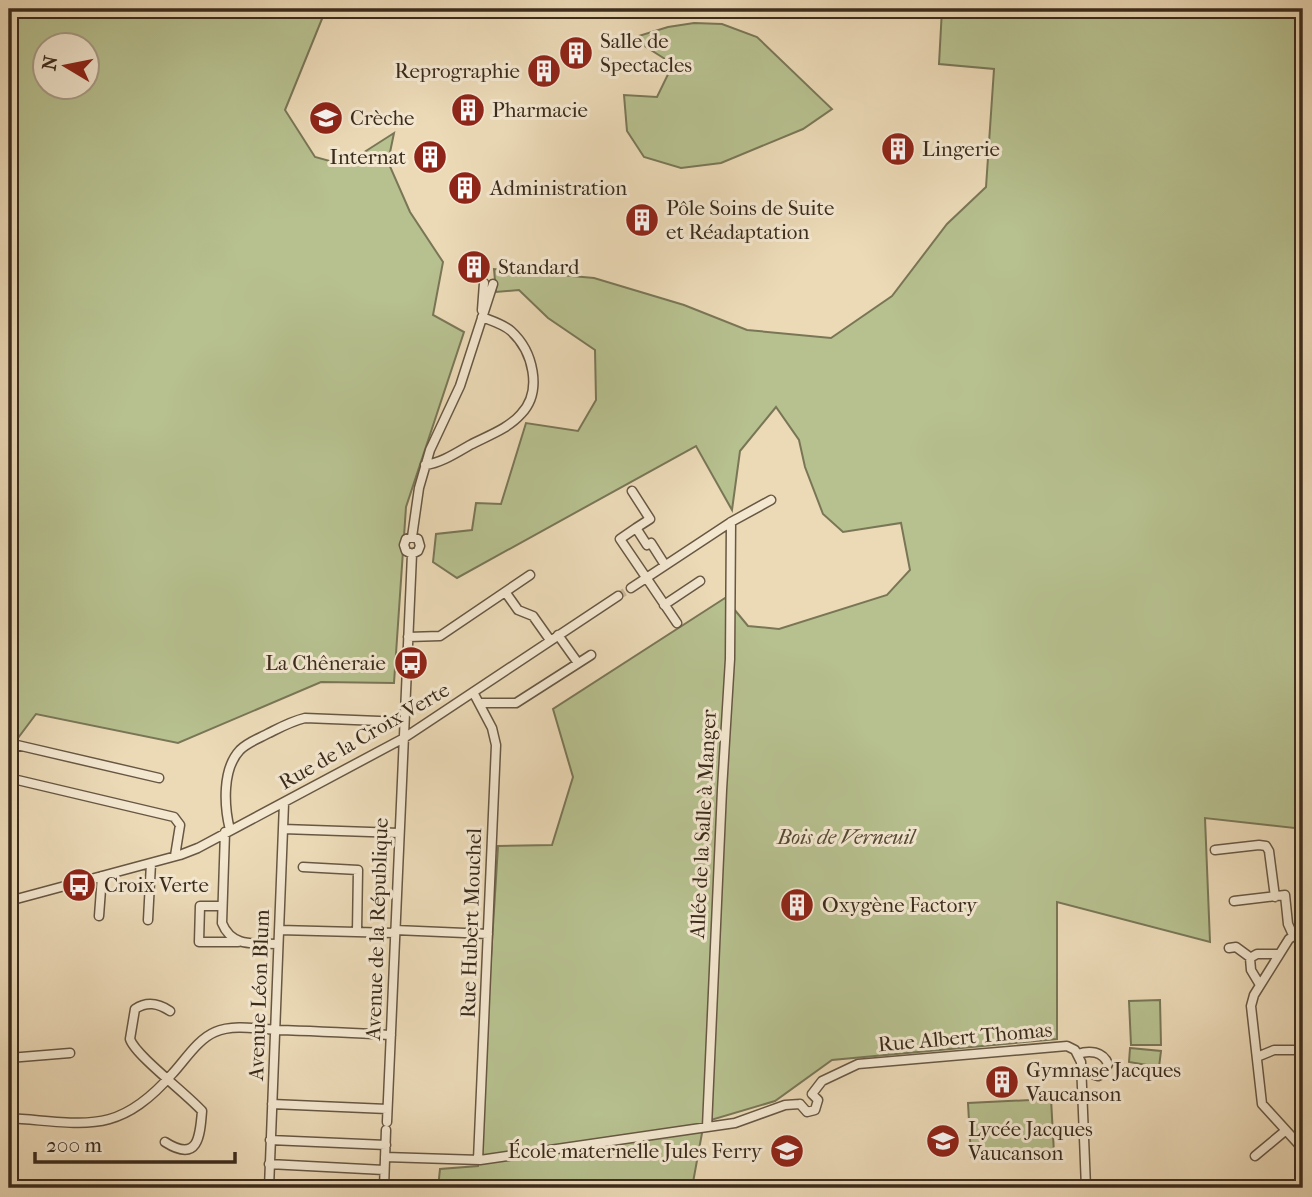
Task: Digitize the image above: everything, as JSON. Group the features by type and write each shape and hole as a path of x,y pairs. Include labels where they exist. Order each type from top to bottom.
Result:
{"street":[{"path":"482,317 504,326 525,347 532,367 530,400 524,412 513,422 458,452 425,465 460,386 482,317 488,284"},
{"name":"Avenue de la République","path":"384,1188 411,554 418,551 420,546 418,540 412,537 425,465"},
{"path":"632,491 650,519 621,539 677,623"},
{"path":"631,588 731,522 771,500"},
{"name":"Allée de la Salle à Manger","path":"707,1127 730,659 731,522"},
{"path":"636,528 665,565"},
{"path":"408,637 440,636 530,575"},
{"path":"664,605 700,581"},
{"path":"506,593 518,610 533,615 550,640"},
{"name":"Rue de la Croix Verte","path":"9,901 198,848 404,738 618,596"},
{"path":"558,635 578,663"},
{"path":"479,703 516,703 591,655"},
{"name":"Rue Hubert Mouchel","path":"473,692 492,728 496,745 478,1160"},
{"path":"238,942 225,932 222,923 228,831 228,773 233,760 248,744 290,722 305,718 404,722"},
{"path":"9,756 17,745 159,778"},
{"path":"9,778 174,817 180,825 175,856"},
{"name":"Avenue Léon Blum","path":"269,1188 284,803"},
{"path":"283,829 399,833"},
{"path":"1215,849 1266,846 1275,897"},
{"path":"148,920 151,863"},
{"path":"303,867 358,870 357,932"},
{"path":"99,916 102,876"},
{"path":"1234,901 1285,895 1288,924 1293,935"},
{"path":"222,906 200,906 199,942 278,944"},
{"path":"279,930 488,934"},
{"path":"1303,930 1293,935 1279,954 1251,1006 1262,1104 1302,1145 1303,1168"},
{"path":"1229,948 1236,947 1251,958"},
{"path":"1251,958 1257,954 1279,954"},
{"path":"1251,958 1251,971 1260,985"},
{"path":"165,1142 176,1149 187,1149 196,1145 200,1138 202,1111 141,1055 130,1039 135,1009 144,1004 160,1004 170,1011"},
{"path":"9,1118 85,1123 114,1119 141,1105 212,1032 230,1028 391,1035"},
{"name":"Rue Albert Thomas","path":"812,1094 822,1082 858,1064 1060,1046 1071,1048 1078,1054 1082,1071 1086,1188"},
{"path":"1256,1057 1274,1050 1303,1050"},
{"path":"1078,1054 1089,1051 1101,1055 1108,1064 1104,1073 1098,1076 1082,1071"},
{"path":"9,1058 70,1053"},
{"path":"812,1094 818,1100 815,1110 807,1112 800,1104 804,1096 812,1094"},
{"path":"272,1104 387,1109"},
{"path":"385,1157 478,1160 735,1123 785,1105 800,1104"},
{"path":"1255,1156 1285,1130"},
{"path":"270,1140 386,1145"},
{"path":"269,1164 384,1170"}],"green space":[{"path":"9,9 326,9 285,110 315,157 344,165 394,133 388,162 410,212 443,262 433,315 464,332 406,507 394,683 321,682 178,743 36,714 9,750"},
{"name":"Bois de Verneuil","path":"942,9 1303,9 1303,829 1205,818 1210,942 1057,902 1057,1039 832,1060 775,1101 704,1122 692,1188 438,1188 440,1169 478,1166 498,846 552,845 573,777 553,709 725,598 748,626 779,629 887,595 910,570 901,523 843,532 823,514 805,467 799,440 776,407 740,451 732,510 696,446 457,578 433,562 436,534 472,530 476,503 501,504 526,423 578,431 596,400 595,350 548,318 519,290 496,292 494,269 594,278 684,305 747,330 831,338 892,296 947,224 986,187 994,69 939,64"},
{"path":"694,23 722,24 757,37 832,109 803,129 721,163 681,168 644,157 627,131 624,95 657,97 673,64 632,38 668,27"},
{"path":"1160,1000 1161,1045 1131,1045 1129,1001"},
{"path":"1130,1048 1161,1051 1159,1067 1129,1062"},
{"path":"1051,1099 1054,1153 971,1157 968,1103"}],"tunnel":[{"path":"618,596 631,588"}],"place":[{"name":"Salle de Spectacles","path":"576,53"},
{"name":"Reprographie","path":"544,71"},
{"name":"Pharmacie","path":"468,110"},
{"name":"Crèche","path":"326,118"},
{"name":"Lingerie","path":"898,149"},
{"name":"Internat","path":"430,157"},
{"name":"Administration","path":"465,188"},
{"name":"Pôle Soins de Suite et Réadaptation","path":"642,220"},
{"name":"Standard","path":"474,267"},
{"name":"La Chêneraie","path":"411,663"},
{"name":"Croix Verte","path":"79,885"},
{"name":"Oxygène Factory","path":"797,905"},
{"name":"Gymnase Jacques Vaucanson","path":"1002,1082"},
{"name":"Lycée Jacques Vaucanson","path":"943,1141"},
{"name":"École maternelle Jules Ferry","path":"787,1151"}]}
